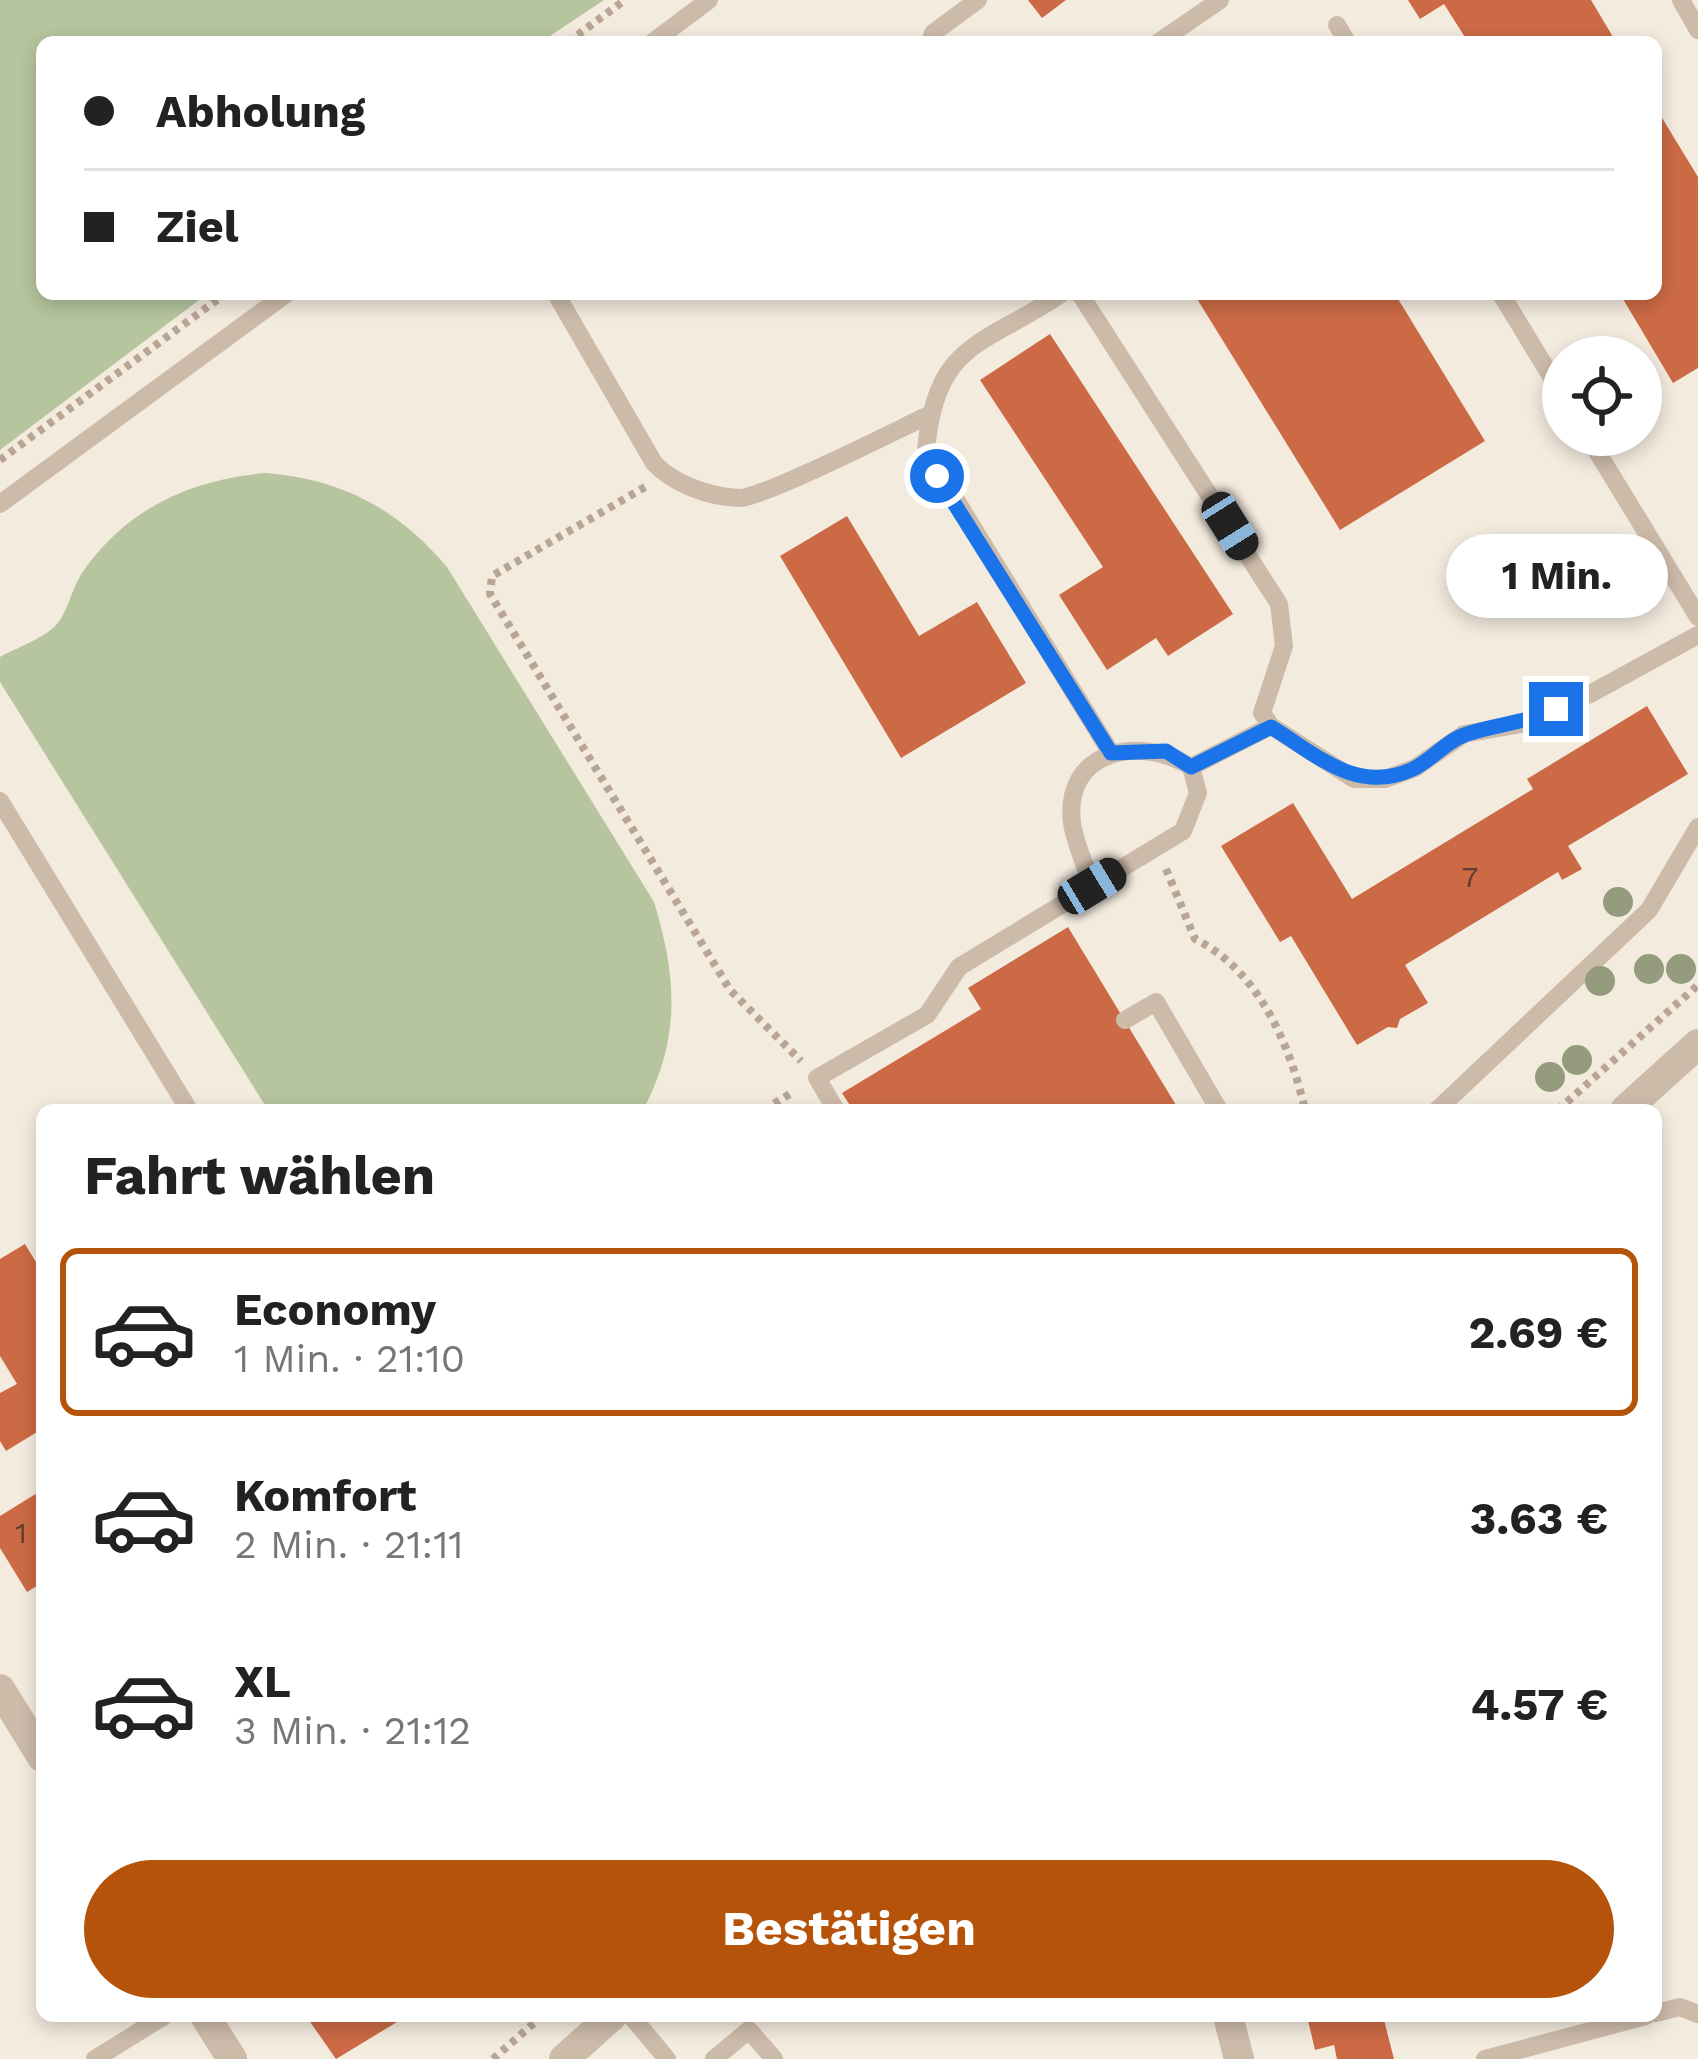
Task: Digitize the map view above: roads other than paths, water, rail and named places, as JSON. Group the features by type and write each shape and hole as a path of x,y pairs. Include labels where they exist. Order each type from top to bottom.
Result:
{"street":[{"path":"1632,1104 1698,1044"},
{"path":"0,1689 36,1747"},
{"path":"209,2022 232,2059"},
{"path":"564,2059 605,2022"},
{"path":"1230,2022 1240,2059"}],"lane":[{"path":"661,36 709,0"},
{"path":"932,36 978,0"},
{"path":"1168,36 1220,0"},
{"path":"1681,0 1698,30"},
{"path":"0,504 278,300"},
{"path":"560,300 665,475 704,492 744,499 929,415"},
{"path":"1049,300 986,333 964,352 940,385 929,415 926,452 1111,753"},
{"path":"1084,300 1279,604 1284,646 1262,713 1271,727 1354,779 1385,778 1415,768 1464,734 1522,724 1590,694 1698,635"},
{"path":"1505,300 1542,361"},
{"path":"1600,456 1698,617"},
{"path":"1191,767 1271,727"},
{"path":"832,1104 817,1078 927,1015 959,967 1183,831 1198,794 1191,767 1166,751 1111,753 1082,774 1071,820 1092,886"},
{"path":"0,801 185,1104"},
{"path":"1443,1104 1649,910 1698,826"},
{"path":"1125,1020 1156,1002 1216,1104"},
{"path":"1662,2012 1680,2007 1698,2014"},
{"path":"95,2059 154,2022"},
{"path":"636,2022 667,2059"},
{"path":"1485,2059 1624,2022"},
{"path":"714,2059 749,2030 774,2059"}]}
